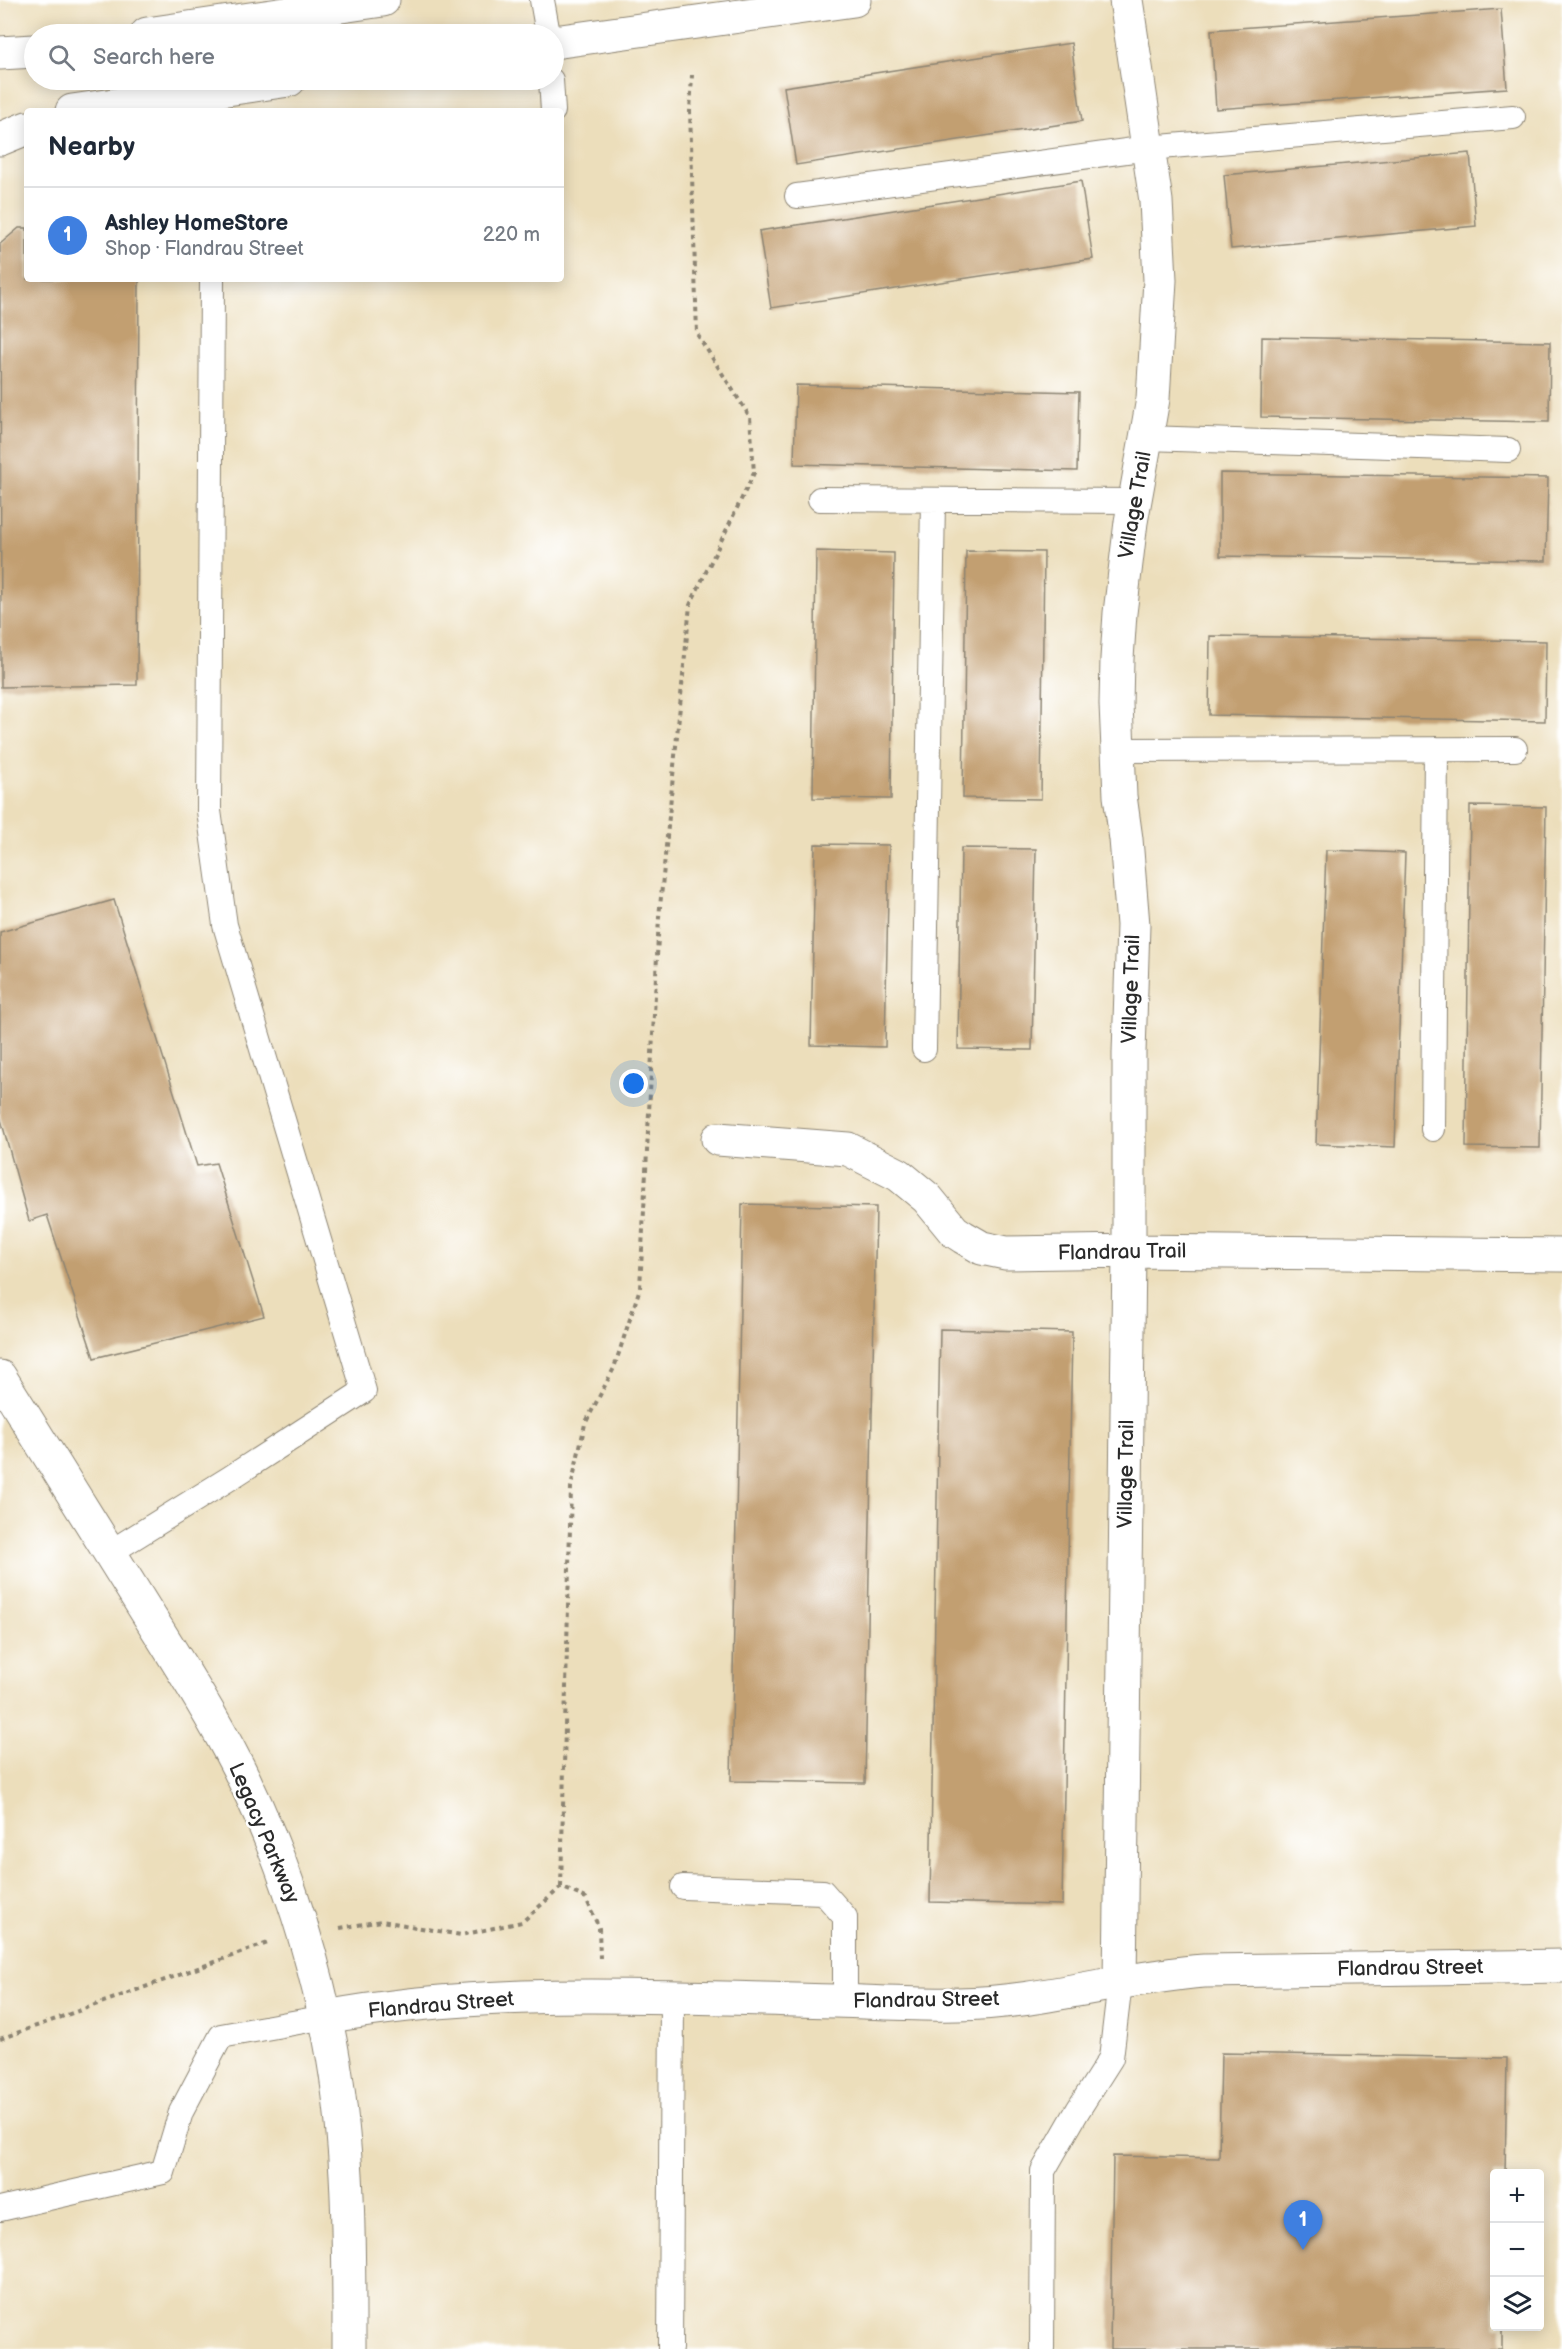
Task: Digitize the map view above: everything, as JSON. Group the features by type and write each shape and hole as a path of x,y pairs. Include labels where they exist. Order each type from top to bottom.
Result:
{"street":[{"path":"216,24 383,0"},
{"path":"564,41 854,0"},
{"name":"Village Trail","path":"1120,1983 1129,1251 1129,1053 1133,925 1117,750 1116,682 1120,613 1157,359 1160,280 1156,201 1126,0"},
{"path":"0,53 24,52"},
{"path":"93,108 219,90"},
{"path":"0,139 24,129"},
{"name":"Flandrau Trail","path":"718,1139 848,1149 899,1175 927,1198 963,1238 993,1251 1018,1255 1129,1251 1562,1256"},
{"name":"Legacy Parkway","path":"0,1377 194,1688 252,1798 290,1891 304,1933 326,2018 340,2104 348,2191 349,2349"},
{"name":"Flandrau Street","path":"326,2018 394,2006 463,2000 589,1995 959,2004 1066,1992 1204,1971 1562,1966"}],"lane":[{"path":"542,0 546,24"},
{"path":"552,90 553,108"},
{"path":"796,196 1148,148 1513,117"},
{"path":"109,1552 230,1478 364,1391 225,925 209,811 212,282"},
{"path":"1147,438 1508,450"},
{"path":"820,499 1135,501"},
{"path":"924,1049 933,500"},
{"path":"1433,1129 1437,749"},
{"path":"1117,750 1515,749"},
{"path":"682,1887 823,1892 845,1917 845,2001"},
{"path":"1042,2349 1043,2171 1111,2058 1120,1983"},
{"path":"669,2349 672,1997"},
{"path":"0,2209 163,2172 181,2112 221,2036 326,2018"}],"path":[{"path":"561,1887 571,1487 585,1424 614,1368 640,1288 659,917 690,605 754,473 750,417 697,334 690,111 692,75"}],"building":[{"path":"1501,9 1507,88 1216,109 1211,30"},
{"path":"1071,43 1082,121 796,165 784,87"},
{"path":"1470,153 1476,226 1231,249 1224,175"},
{"path":"1081,181 1093,259 771,308 759,231"},
{"path":"19,228 24,228 24,282 139,282 137,685 1,687 0,244"},
{"path":"1262,337 1550,342 1549,422 1261,417"},
{"path":"796,385 1079,392 1077,471 794,464"},
{"path":"1220,473 1548,478 1546,561 1220,556"},
{"path":"816,551 894,553 891,799 813,798"},
{"path":"966,551 1044,552 1041,799 963,798"},
{"path":"1210,636 1546,641 1545,721 1209,715"},
{"path":"1470,806 1546,807 1540,1148 1466,1147"},
{"path":"815,844 889,845 885,1047 811,1045"},
{"path":"961,848 1036,849 1032,1050 958,1049"},
{"path":"1326,850 1405,853 1395,1147 1316,1144"},
{"path":"114,900 197,1166 216,1163 264,1316 94,1358 47,1215 29,1221 0,1116 0,932"},
{"path":"742,1204 876,1207 865,1783 731,1781"},
{"path":"940,1329 1072,1332 1062,1905 930,1902"},
{"path":"1221,2053 1507,2058 1505,2169 1490,2169 1490,2331 1502,2331 1502,2349 1110,2349 1113,2156 1219,2158"}],"place":[{"name":"Ashley HomeStore","path":"1303,2250"}]}
